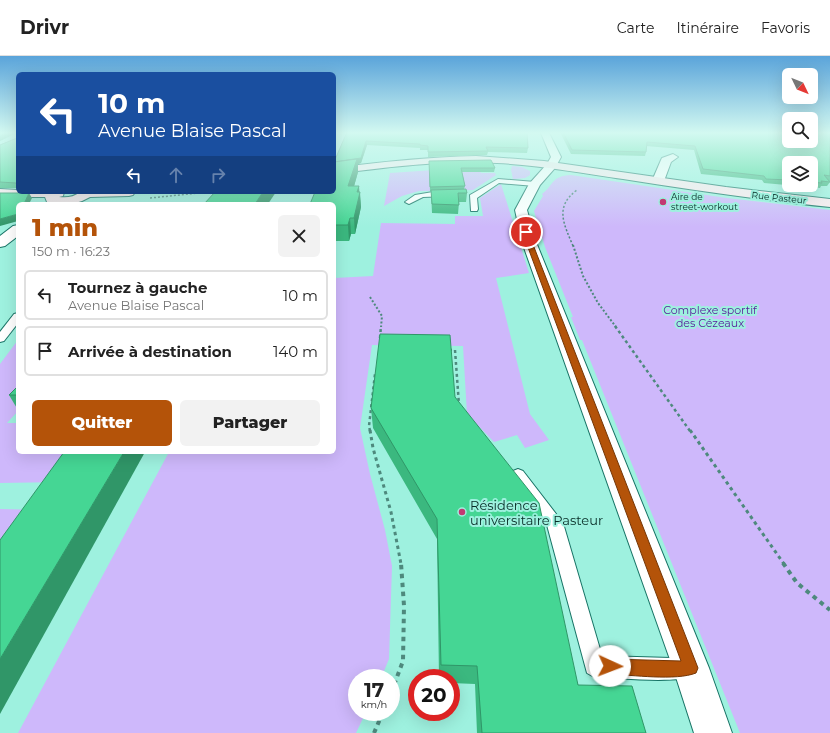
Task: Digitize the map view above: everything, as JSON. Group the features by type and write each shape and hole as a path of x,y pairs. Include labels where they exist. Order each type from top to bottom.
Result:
{"main road":[{"name":"Rue Pasteur","path":"336,170 389,165"},
{"name":"Rue Pasteur","path":"540,165 734,193 830,203"},
{"path":"0,193 76,199 84,196 85,194"}],"street":[{"path":"658,181 664,165"},
{"path":"551,166 535,184 521,210 529,242 690,668 713,733"},
{"path":"0,242 16,230"}],"lane":[{"path":"474,209 473,197 498,181 535,184"},
{"path":"409,202 412,198 420,195 478,194"},
{"path":"0,339 16,319"},
{"path":"518,475 555,523 594,666 671,669 690,668"}],"path":[{"path":"579,189 568,195 562,206 563,221 574,248 582,274 597,303 628,342 797,583 830,610"},
{"path":"145,199 191,194"},
{"path":"370,297 382,316 379,345"},
{"path":"447,350 455,350 459,408"},
{"path":"376,372 369,426 373,448 391,512 401,556 404,606 403,661 400,669"},
{"path":"374,733 379,721"}],"green space":[{"path":"512,166 522,167 530,171 530,175 525,178 513,179 511,170"},
{"path":"479,167 481,173 495,173 496,175 473,190 419,191 402,196 384,206 390,173"},
{"name":"Complexe sportif des Cézeaux","path":"571,175 727,198 830,210 830,733 740,733 582,340 580,340 571,317 573,317 545,247 534,211 543,196 542,194 556,179"},
{"path":"501,184 529,273 496,278 530,414 549,440 525,448 517,435 494,442 467,414 463,346 372,345 360,428 370,474 385,530 392,566 389,659 385,669 348,669 348,721 362,721 356,733 18,733 168,454 336,454 336,278 373,276 381,223 455,224 455,216 483,216 480,198"},
{"path":"16,343 16,413 7,423 16,423 16,454 80,454 63,482 0,483 0,364"},
{"path":"0,509 45,510 0,576"}],"building":[{"path":"0,165 16,165 16,183 0,182"},
{"path":"336,165 355,165 348,186 359,186 357,192 360,192 354,218 350,218 348,225 336,225 336,202 311,202 314,194 336,194"},
{"path":"429,165 493,165 495,168 461,168 465,186 430,187"},
{"path":"701,165 782,165 782,180 766,179 764,176 703,169"},
{"path":"818,165 830,165 830,176 824,175 830,182 821,181 822,183 818,183"},
{"path":"466,189 467,193 458,193 459,205 432,204 431,190"},
{"path":"0,193 29,194 25,202 16,202 16,215 0,219"},
{"path":"213,194 262,194 256,202 206,202"},
{"name":"Résidence universitaire Pasteur","path":"380,334 450,335 455,397 539,503 578,685 632,686 646,733 482,733 477,666 441,665 437,519 371,408"},
{"path":"16,388 16,395 9,395"},
{"path":"63,454 123,454 0,659 0,540"}],"place":[{"name":"Aire de street-workout","path":"663,202"},
{"name":"Résidence universitaire Pasteur","path":"462,512"}],"route":[{"path":"526,232 690,668 671,669 610,666"}]}
